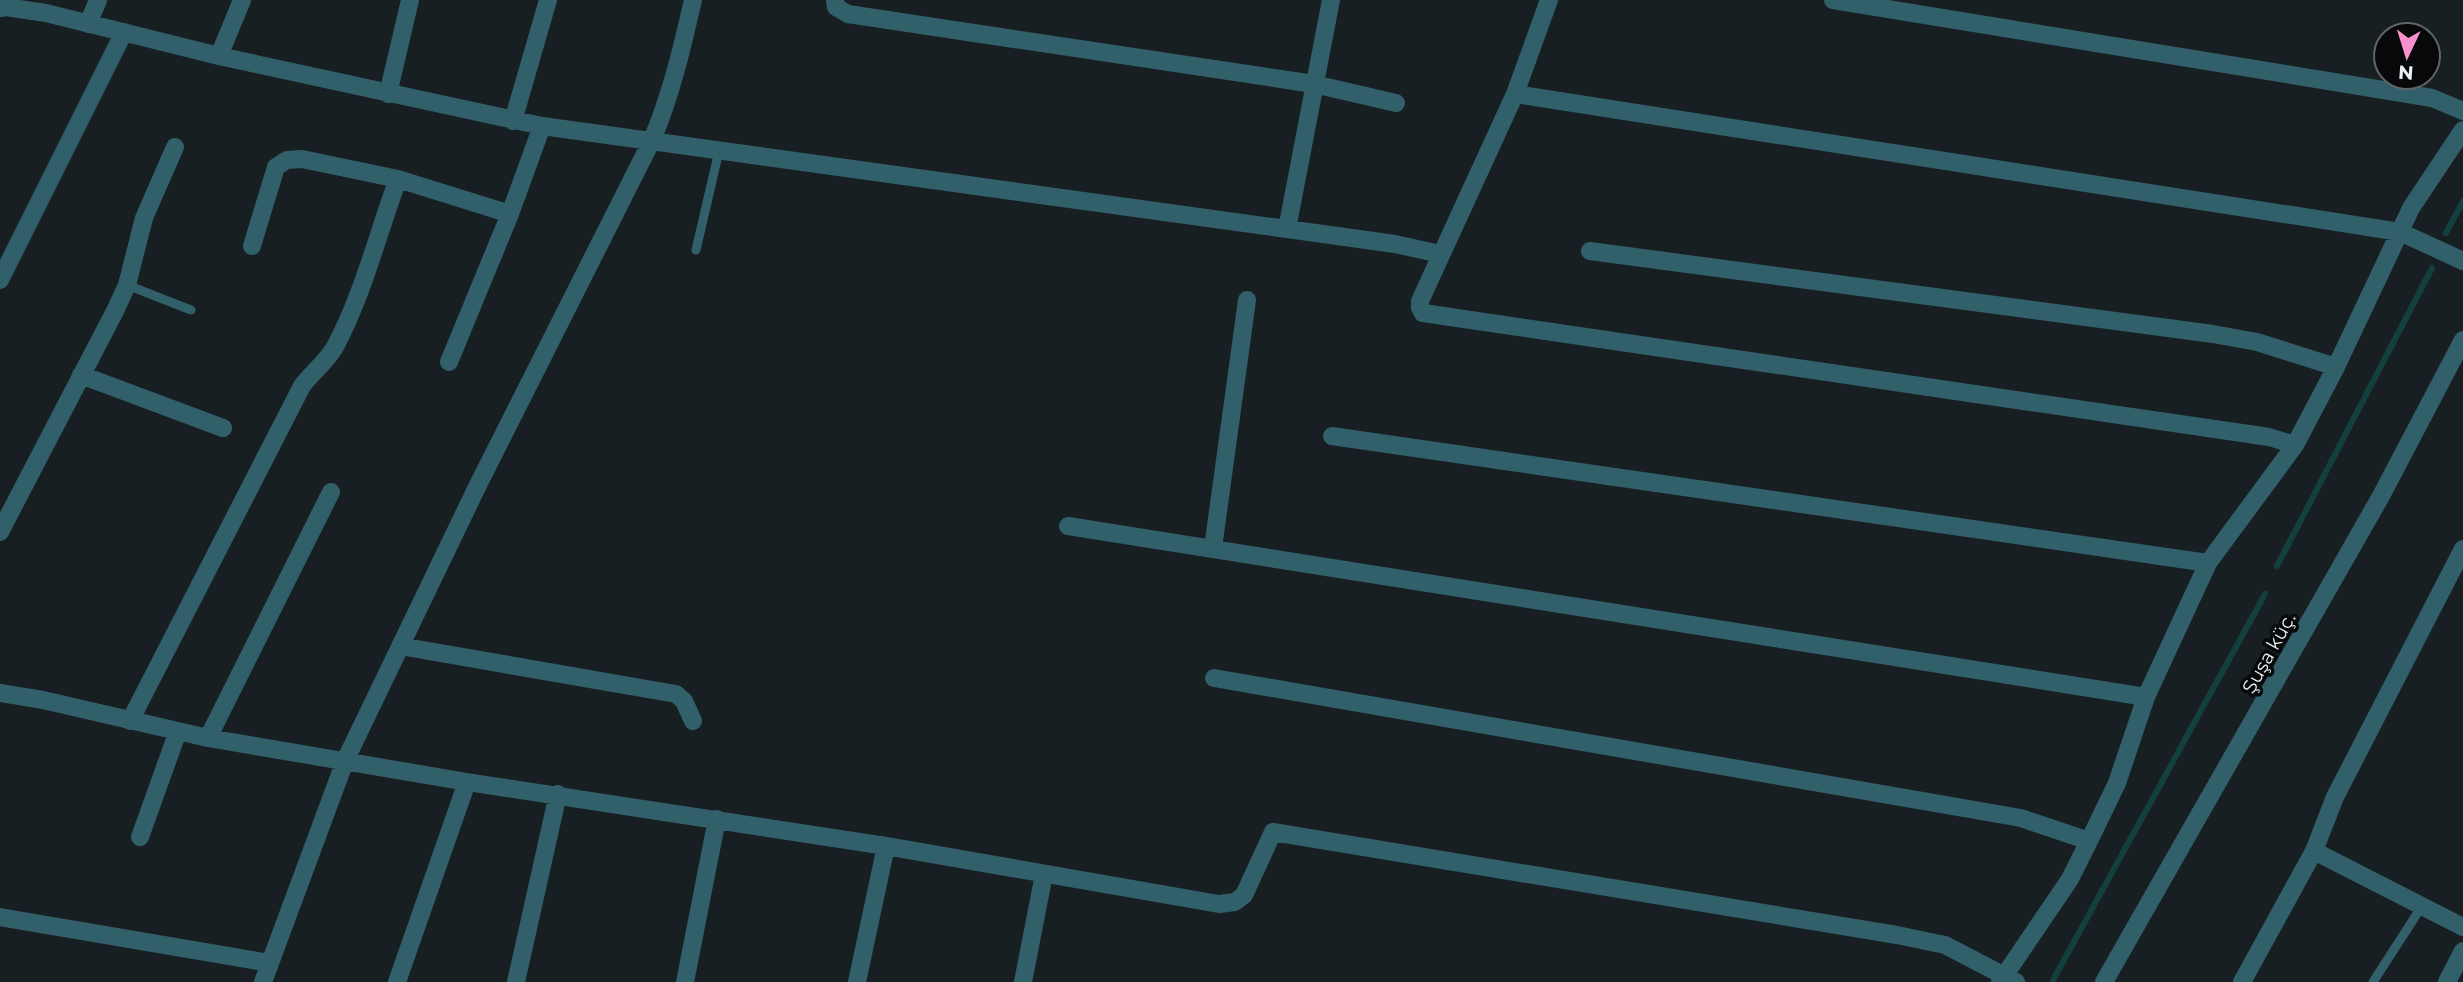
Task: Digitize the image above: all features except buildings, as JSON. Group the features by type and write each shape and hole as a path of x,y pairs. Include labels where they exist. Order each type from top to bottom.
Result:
{"street":[{"path":"88,24 98,0"},
{"path":"219,56 242,0"},
{"path":"388,94 410,0"},
{"path":"513,121 548,0"},
{"path":"263,982 345,761 477,487 652,141 676,73 693,0"},
{"path":"835,0 836,7 848,13 1314,84 1396,103"},
{"path":"1287,229 1331,0"},
{"path":"1549,0 1515,94 1420,301 1423,313 2269,437 2295,445"},
{"path":"1833,0 2432,98 2463,111"},
{"path":"0,8 46,13 219,56 542,126 1419,247 1440,254"},
{"path":"0,280 47,191 124,32"},
{"path":"1515,94 2400,232 2463,261"},
{"path":"449,362 510,214 542,126"},
{"path":"0,693 43,700 178,732 345,761 886,846 1219,904 1235,902 1244,895 1273,832 1897,935 1945,945 2007,979 2070,879 2089,841 2116,783 2146,698 2208,563 2295,445 2336,367 2411,208 2463,130"},
{"path":"0,532 127,285 144,218 175,147"},
{"path":"252,246 276,167 287,160 302,159 398,179 510,214"},
{"path":"130,721 302,386 337,345 398,179"},
{"path":"1590,251 2213,334 2257,342 2336,367"},
{"path":"1213,548 1247,300"},
{"name":"Şuşa küç.","path":"2104,982 2381,496 2463,340"},
{"path":"81,375 223,428"},
{"path":"1332,436 2208,563"},
{"path":"208,737 331,492"},
{"path":"1068,526 2146,698"},
{"path":"2242,982 2314,850 2335,797 2463,550"},
{"path":"400,646 676,694 684,701 693,721"},
{"path":"1214,678 2021,818 2089,841"},
{"path":"140,836 178,732"},
{"path":"397,982 467,782"},
{"path":"516,982 558,794"},
{"path":"685,982 718,819"},
{"path":"857,982 886,846"},
{"path":"2314,850 2463,927"},
{"path":"1023,982 1044,874"},
{"path":"0,917 270,963"},
{"path":"2447,982 2463,951"}],"lane":[{"path":"696,250 719,151"},
{"path":"127,285 191,310"},
{"path":"2373,982 2422,906"}],"waterway":[{"path":"2446,233 2463,201"},
{"path":"2277,566 2432,268"},
{"path":"2053,980 2265,594"}]}
